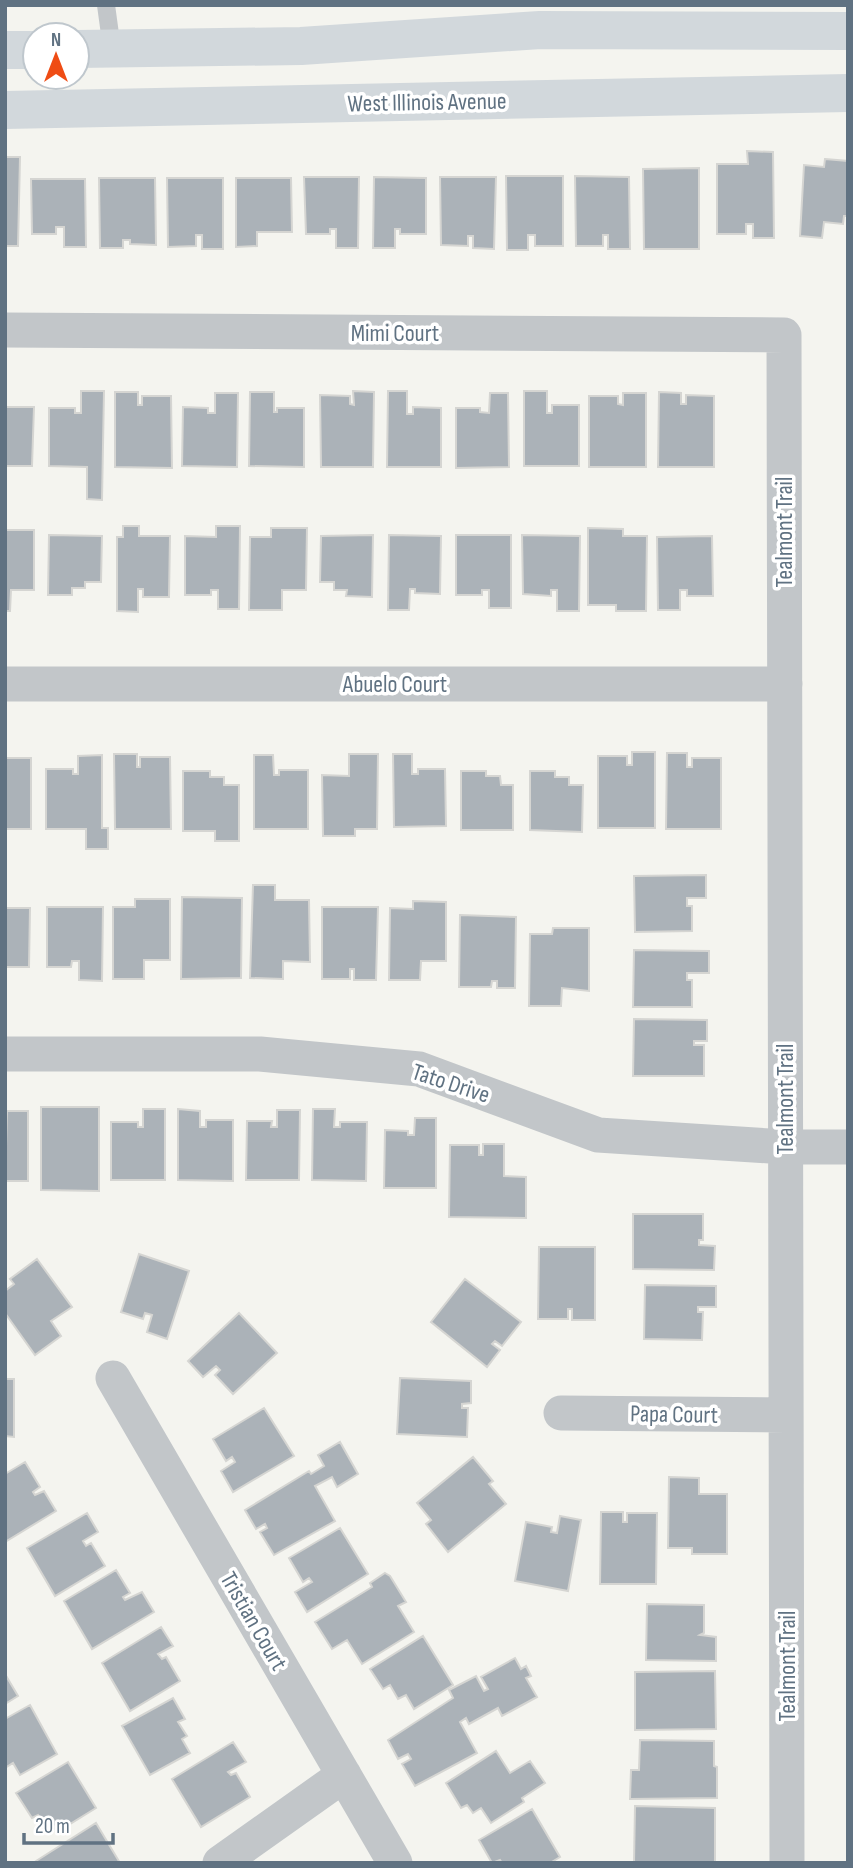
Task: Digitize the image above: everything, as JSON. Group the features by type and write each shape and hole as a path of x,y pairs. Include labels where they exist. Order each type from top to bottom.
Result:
{"main road":[{"path":"113,109 95,49 301,46 540,30 848,31"},
{"name":"West Illinois Avenue","path":"5,110 848,93"}],"street":[{"name":"Mimi Court","path":"5,330 784,335"},
{"name":"Tealmont Trail","path":"784,335 787,1863"},
{"name":"Abuelo Court","path":"5,684 785,684"},
{"name":"Tato Drive","path":"5,1054 260,1054 419,1069 598,1135 785,1147 848,1147"},
{"name":"Tristian Court","path":"113,1378 395,1863"},
{"name":"Papa Court","path":"561,1413 786,1415"},
{"path":"220,1863 344,1775"}],"lane":[{"path":"95,49 106,5"}],"building":[{"path":"747,151 773,152 774,238 753,238 753,224 746,224 746,234 717,234 717,164 748,164"},
{"path":"5,157 20,157 18,246 5,246"},
{"path":"825,159 848,161 848,216 844,216 843,224 824,222 822,238 800,236 804,165 824,167"},
{"path":"699,168 699,249 644,249 643,169"},
{"path":"506,176 563,176 563,246 535,246 535,235 528,235 528,250 507,250"},
{"path":"575,176 629,177 630,249 608,249 608,235 603,235 603,246 576,246"},
{"path":"304,177 359,177 358,248 336,248 336,229 330,229 330,234 306,234"},
{"path":"374,177 426,178 426,234 400,234 400,229 395,229 395,248 373,248"},
{"path":"440,177 496,177 494,249 473,248 473,236 468,236 468,246 441,245"},
{"path":"99,178 155,178 156,245 130,244 130,240 123,240 123,248 100,248"},
{"path":"167,178 223,178 223,249 202,249 202,235 196,235 196,246 168,247"},
{"path":"236,178 291,178 292,232 257,232 257,246 236,247"},
{"path":"31,179 85,179 86,247 64,247 64,227 56,227 56,234 32,234"},
{"path":"81,391 104,391 102,500 87,499 87,467 49,466 49,408 75,408 75,413 81,413"},
{"path":"353,391 374,392 373,467 321,467 320,395 350,396 350,404 354,405"},
{"path":"388,391 407,391 407,414 413,414 413,407 441,408 441,467 387,467"},
{"path":"524,391 547,391 547,413 552,413 552,405 579,405 579,466 524,466"},
{"path":"115,392 138,392 138,405 142,405 142,396 171,396 172,468 115,467"},
{"path":"250,392 274,392 274,412 277,412 277,408 304,408 304,467 249,466"},
{"path":"659,392 681,393 681,404 686,404 686,395 714,396 714,467 658,467"},
{"path":"215,393 238,393 237,467 182,466 183,407 208,408 208,413 215,413"},
{"path":"490,393 508,393 509,467 456,468 456,408 480,408 480,412 489,413"},
{"path":"623,393 646,393 646,467 589,467 589,396 618,396 618,404 623,405"},
{"path":"6,407 34,407 32,466 5,466"},
{"path":"123,526 139,526 139,536 170,536 169,597 143,597 143,589 138,589 138,612 117,611 117,537 123,537"},
{"path":"216,526 240,526 239,609 218,609 218,590 211,590 211,595 185,595 185,536 216,537"},
{"path":"271,528 307,528 306,590 282,590 282,610 249,610 250,537 271,537"},
{"path":"588,528 623,529 623,536 647,536 646,611 616,611 616,605 588,605"},
{"path":"5,530 34,530 34,590 11,590 10,611 5,611"},
{"path":"49,535 102,536 101,582 85,582 85,588 72,588 72,595 48,595"},
{"path":"373,535 372,597 346,596 347,590 334,590 334,582 320,582 321,536"},
{"path":"389,535 441,536 440,594 415,593 415,589 410,589 409,610 388,610"},
{"path":"456,535 511,535 511,608 489,608 489,590 482,590 482,595 456,595"},
{"path":"522,535 580,536 579,611 557,611 557,590 551,590 551,596 523,594"},
{"path":"712,536 713,596 687,596 687,590 680,590 680,610 658,610 657,537"},
{"path":"632,752 655,752 655,828 598,828 598,756 627,756 627,765 632,765"},
{"path":"667,753 687,753 687,767 692,767 692,758 721,758 721,829 666,829"},
{"path":"114,754 137,754 137,767 140,767 140,757 170,757 171,829 115,829"},
{"path":"349,754 378,754 377,829 355,829 355,836 323,836 322,775 349,776"},
{"path":"393,754 412,754 412,774 418,774 418,769 445,769 446,826 394,827"},
{"path":"102,755 102,828 108,828 108,849 86,849 86,829 46,829 46,769 73,769 73,774 78,774 78,756"},
{"path":"254,755 273,755 274,775 279,775 279,770 308,770 308,829 254,829"},
{"path":"5,758 31,758 31,829 5,829"},
{"path":"183,771 210,771 210,777 224,777 224,785 239,785 239,841 215,841 215,831 183,831"},
{"path":"461,771 486,771 486,776 500,776 501,785 513,785 513,830 461,830"},
{"path":"530,771 555,771 555,777 569,777 569,785 583,785 582,832 530,830"},
{"path":"706,875 706,898 687,898 687,906 692,906 692,931 635,932 634,876"},
{"path":"253,885 275,885 275,900 309,900 310,962 283,961 283,979 250,978"},
{"path":"182,897 242,898 241,978 181,979"},
{"path":"135,899 170,899 170,960 144,960 144,979 113,979 113,907 135,907"},
{"path":"413,901 446,902 446,961 421,961 420,980 389,980 390,908 413,909"},
{"path":"47,907 103,907 102,981 79,980 79,961 72,961 71,967 47,967"},
{"path":"322,907 378,907 376,980 354,980 354,969 350,969 350,979 322,979"},
{"path":"5,908 30,908 29,967 5,967"},
{"path":"460,915 516,917 515,988 497,988 497,981 492,981 491,987 459,987"},
{"path":"553,928 589,928 589,991 562,988 561,1006 529,1006 530,934 552,934"},
{"path":"634,950 709,951 709,973 687,973 687,980 692,980 692,1007 633,1007"},
{"path":"634,1019 707,1020 707,1041 694,1041 694,1045 704,1045 704,1076 633,1076"},
{"path":"41,1107 99,1107 99,1191 41,1190"},
{"path":"143,1109 165,1109 165,1180 111,1180 111,1122 138,1122 138,1127 143,1127"},
{"path":"178,1109 200,1111 200,1127 206,1127 206,1120 233,1120 233,1181 178,1180"},
{"path":"313,1109 335,1109 334,1127 340,1127 340,1122 367,1122 366,1181 312,1180"},
{"path":"277,1110 300,1110 299,1180 246,1180 247,1121 272,1121 271,1127 277,1127"},
{"path":"7,1111 28,1111 28,1181 5,1181"},
{"path":"415,1118 436,1118 436,1188 384,1188 385,1130 408,1131 408,1135 414,1135"},
{"path":"483,1144 504,1144 504,1176 526,1177 526,1218 449,1217 450,1145 479,1145 479,1155 483,1155"},
{"path":"633,1214 703,1214 703,1240 699,1240 699,1245 715,1246 714,1270 633,1269"},
{"path":"539,1247 595,1247 595,1320 572,1320 572,1309 568,1309 568,1319 538,1319"},
{"path":"139,1254 189,1271 167,1339 147,1332 152,1315 145,1313 143,1319 121,1312"},
{"path":"37,1259 72,1307 51,1321 61,1336 35,1355 5,1313 5,1291 14,1284 10,1279"},
{"path":"465,1279 521,1322 502,1346 495,1341 492,1344 500,1350 487,1367 431,1322"},
{"path":"645,1285 716,1286 716,1307 698,1307 698,1312 703,1312 702,1340 644,1339"},
{"path":"239,1313 277,1353 233,1394 215,1375 220,1370 216,1366 203,1377 188,1361"},
{"path":"400,1378 471,1381 471,1403 462,1404 462,1408 468,1408 467,1437 397,1434"},
{"path":"5,1379 14,1379 14,1437 5,1436"},
{"path":"264,1408 294,1456 233,1492 221,1471 235,1462 232,1457 226,1461 213,1439"},
{"path":"340,1442 358,1474 337,1487 332,1477 315,1486 335,1521 274,1555 260,1532 267,1528 265,1524 256,1529 245,1510 309,1471 311,1474 324,1466 318,1455"},
{"path":"473,1457 493,1481 489,1484 506,1504 448,1552 426,1524 431,1520 417,1503"},
{"path":"25,1462 40,1487 33,1492 35,1495 44,1491 56,1511 5,1542 5,1474"},
{"path":"669,1477 699,1478 699,1494 727,1494 727,1554 692,1554 692,1548 668,1548"},
{"path":"601,1512 623,1512 623,1522 627,1522 627,1513 657,1513 656,1584 600,1584"},
{"path":"87,1513 98,1532 83,1541 86,1546 91,1543 105,1566 55,1596 27,1548"},
{"path":"560,1516 581,1520 568,1591 515,1581 526,1522 552,1527 551,1532 557,1533"},
{"path":"340,1528 368,1574 307,1612 295,1592 312,1582 309,1578 303,1582 289,1558"},
{"path":"116,1570 130,1593 123,1597 125,1600 142,1592 154,1612 92,1649 64,1601"},
{"path":"385,1573 390,1576 406,1602 398,1606 414,1632 362,1664 347,1640 332,1649 315,1622 372,1587 370,1583"},
{"path":"647,1604 704,1605 704,1633 700,1635 716,1637 716,1661 646,1660"},
{"path":"161,1627 173,1646 158,1654 162,1659 166,1657 180,1681 130,1711 102,1663"},
{"path":"423,1636 453,1685 414,1709 406,1695 398,1699 390,1685 383,1689 370,1669"},
{"path":"515,1658 521,1669 526,1666 531,1676 526,1678 537,1697 502,1716 498,1708 469,1724 466,1718 460,1722 477,1753 415,1786 402,1764 411,1759 408,1754 398,1759 388,1740 453,1698 449,1690 476,1676 484,1691 488,1689 481,1677"},
{"path":"715,1671 716,1729 635,1730 635,1672"},
{"path":"5,1674 18,1696 5,1704"},
{"path":"173,1698 185,1719 178,1722 187,1736 182,1739 190,1753 150,1775 122,1726"},
{"path":"30,1705 57,1754 20,1775 13,1763 5,1768 5,1719"},
{"path":"640,1740 714,1741 717,1798 630,1799 631,1770 639,1770"},
{"path":"233,1742 246,1762 228,1772 231,1775 236,1773 250,1797 201,1827 172,1779"},
{"path":"496,1751 510,1773 530,1761 545,1783 522,1798 524,1802 491,1823 481,1808 473,1813 467,1805 461,1808 446,1783"},
{"path":"68,1762 96,1808 57,1832 51,1821 44,1826 38,1815 32,1818 16,1793"},
{"path":"635,1806 715,1808 715,1863 634,1863"},
{"path":"532,1809 560,1857 550,1863 502,1863 500,1860 492,1863 479,1840"},
{"path":"96,1823 120,1863 37,1863 36,1861"}]}
